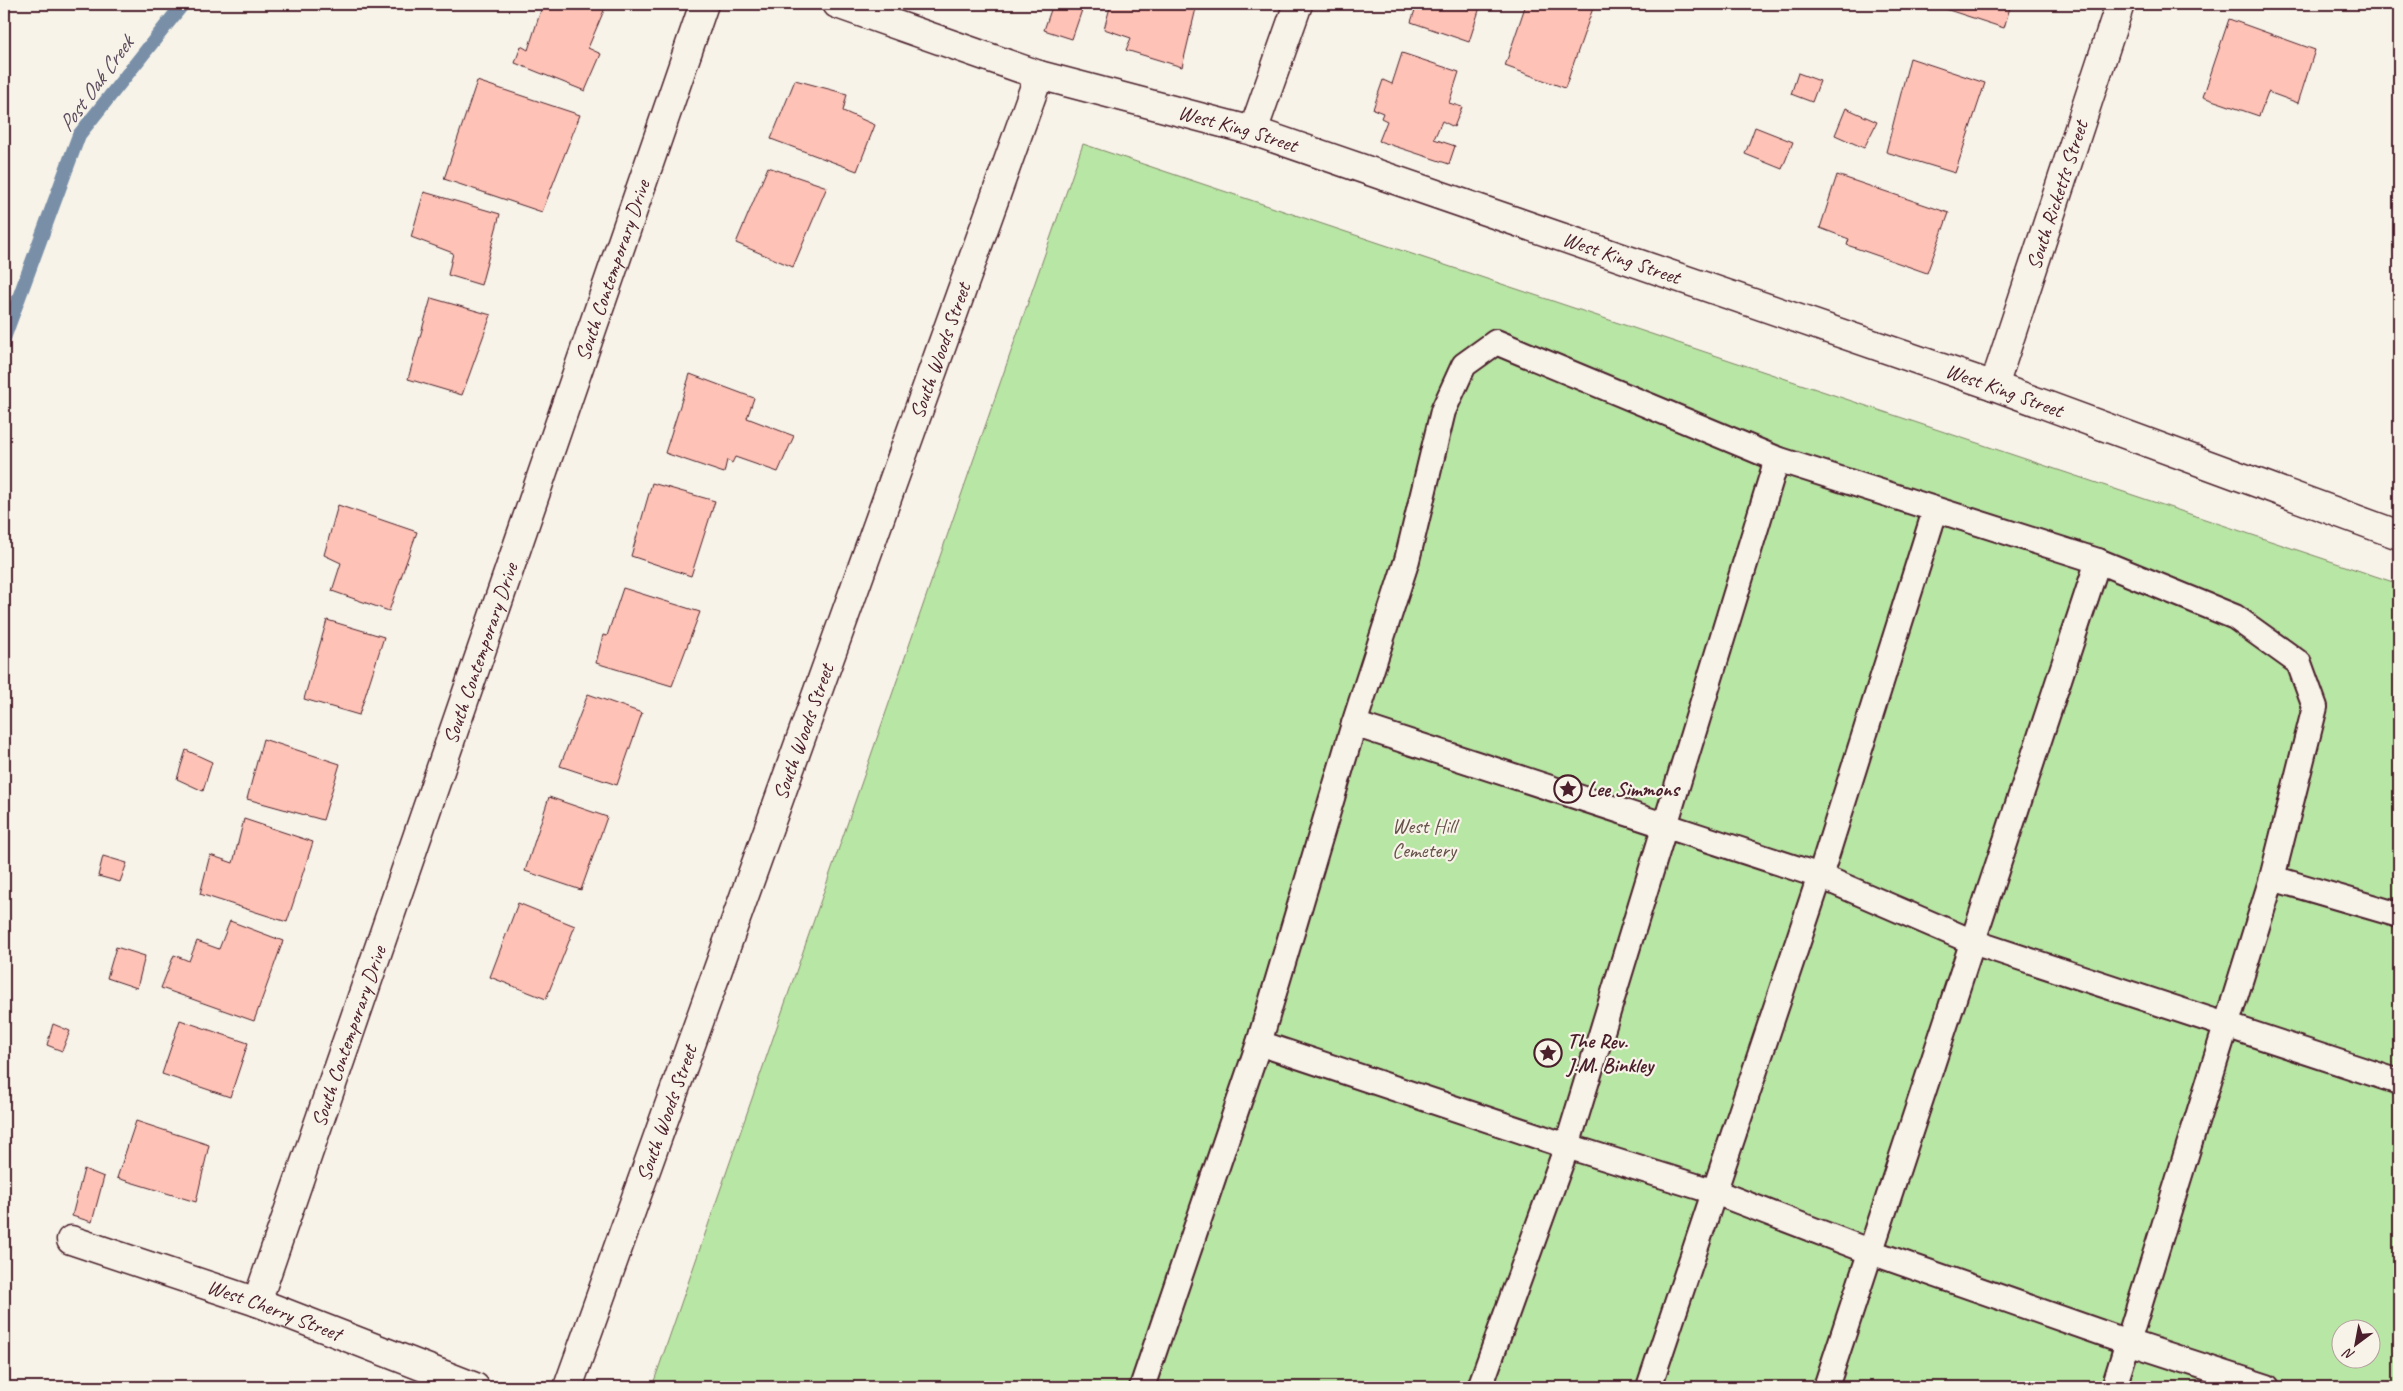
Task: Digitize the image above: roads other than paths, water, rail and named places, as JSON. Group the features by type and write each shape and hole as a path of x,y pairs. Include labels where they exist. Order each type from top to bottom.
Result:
{"street":[{"name":"South Contemporary Drive","path":"257,1302 704,4"},
{"name":"West King Street","path":"836,4 1039,75 1252,132 1994,386 2399,535"},
{"path":"1252,132 1298,4"},
{"name":"South Ricketts Street","path":"1994,386 2120,4"},
{"name":"South Woods Street","path":"568,1387 1039,75"},
{"name":"West Cherry Street","path":"71,1240 257,1302 475,1387"}],"lane":[{"path":"1142,1387 1259,1043 1354,724 1407,560 1443,411 1464,365 1496,342 1777,459 1935,511 2098,561 2235,618 2300,663 2315,707 2272,878 2114,1387"},
{"path":"1480,1387 1567,1146 1777,459"},
{"path":"1649,1387 1716,1192 1820,876 1935,511"},
{"path":"1826,1387 2098,561"},
{"path":"1354,724 1820,876 1973,942 2399,1082"},
{"path":"2272,878 2399,915"},
{"path":"1259,1043 1567,1146 1716,1192 1871,1252 2128,1342 2267,1387"}],"waterway":[{"name":"Post Oak Creek","path":"4,338 79,135 183,4"}],"place":[{"name":"Lee Simmons","path":"1568,789"},
{"name":"The Rev. J.M. Binkley","path":"1548,1053"}],"park label":[{"name":"West Hill Cemetery","path":"1424,838"}]}
